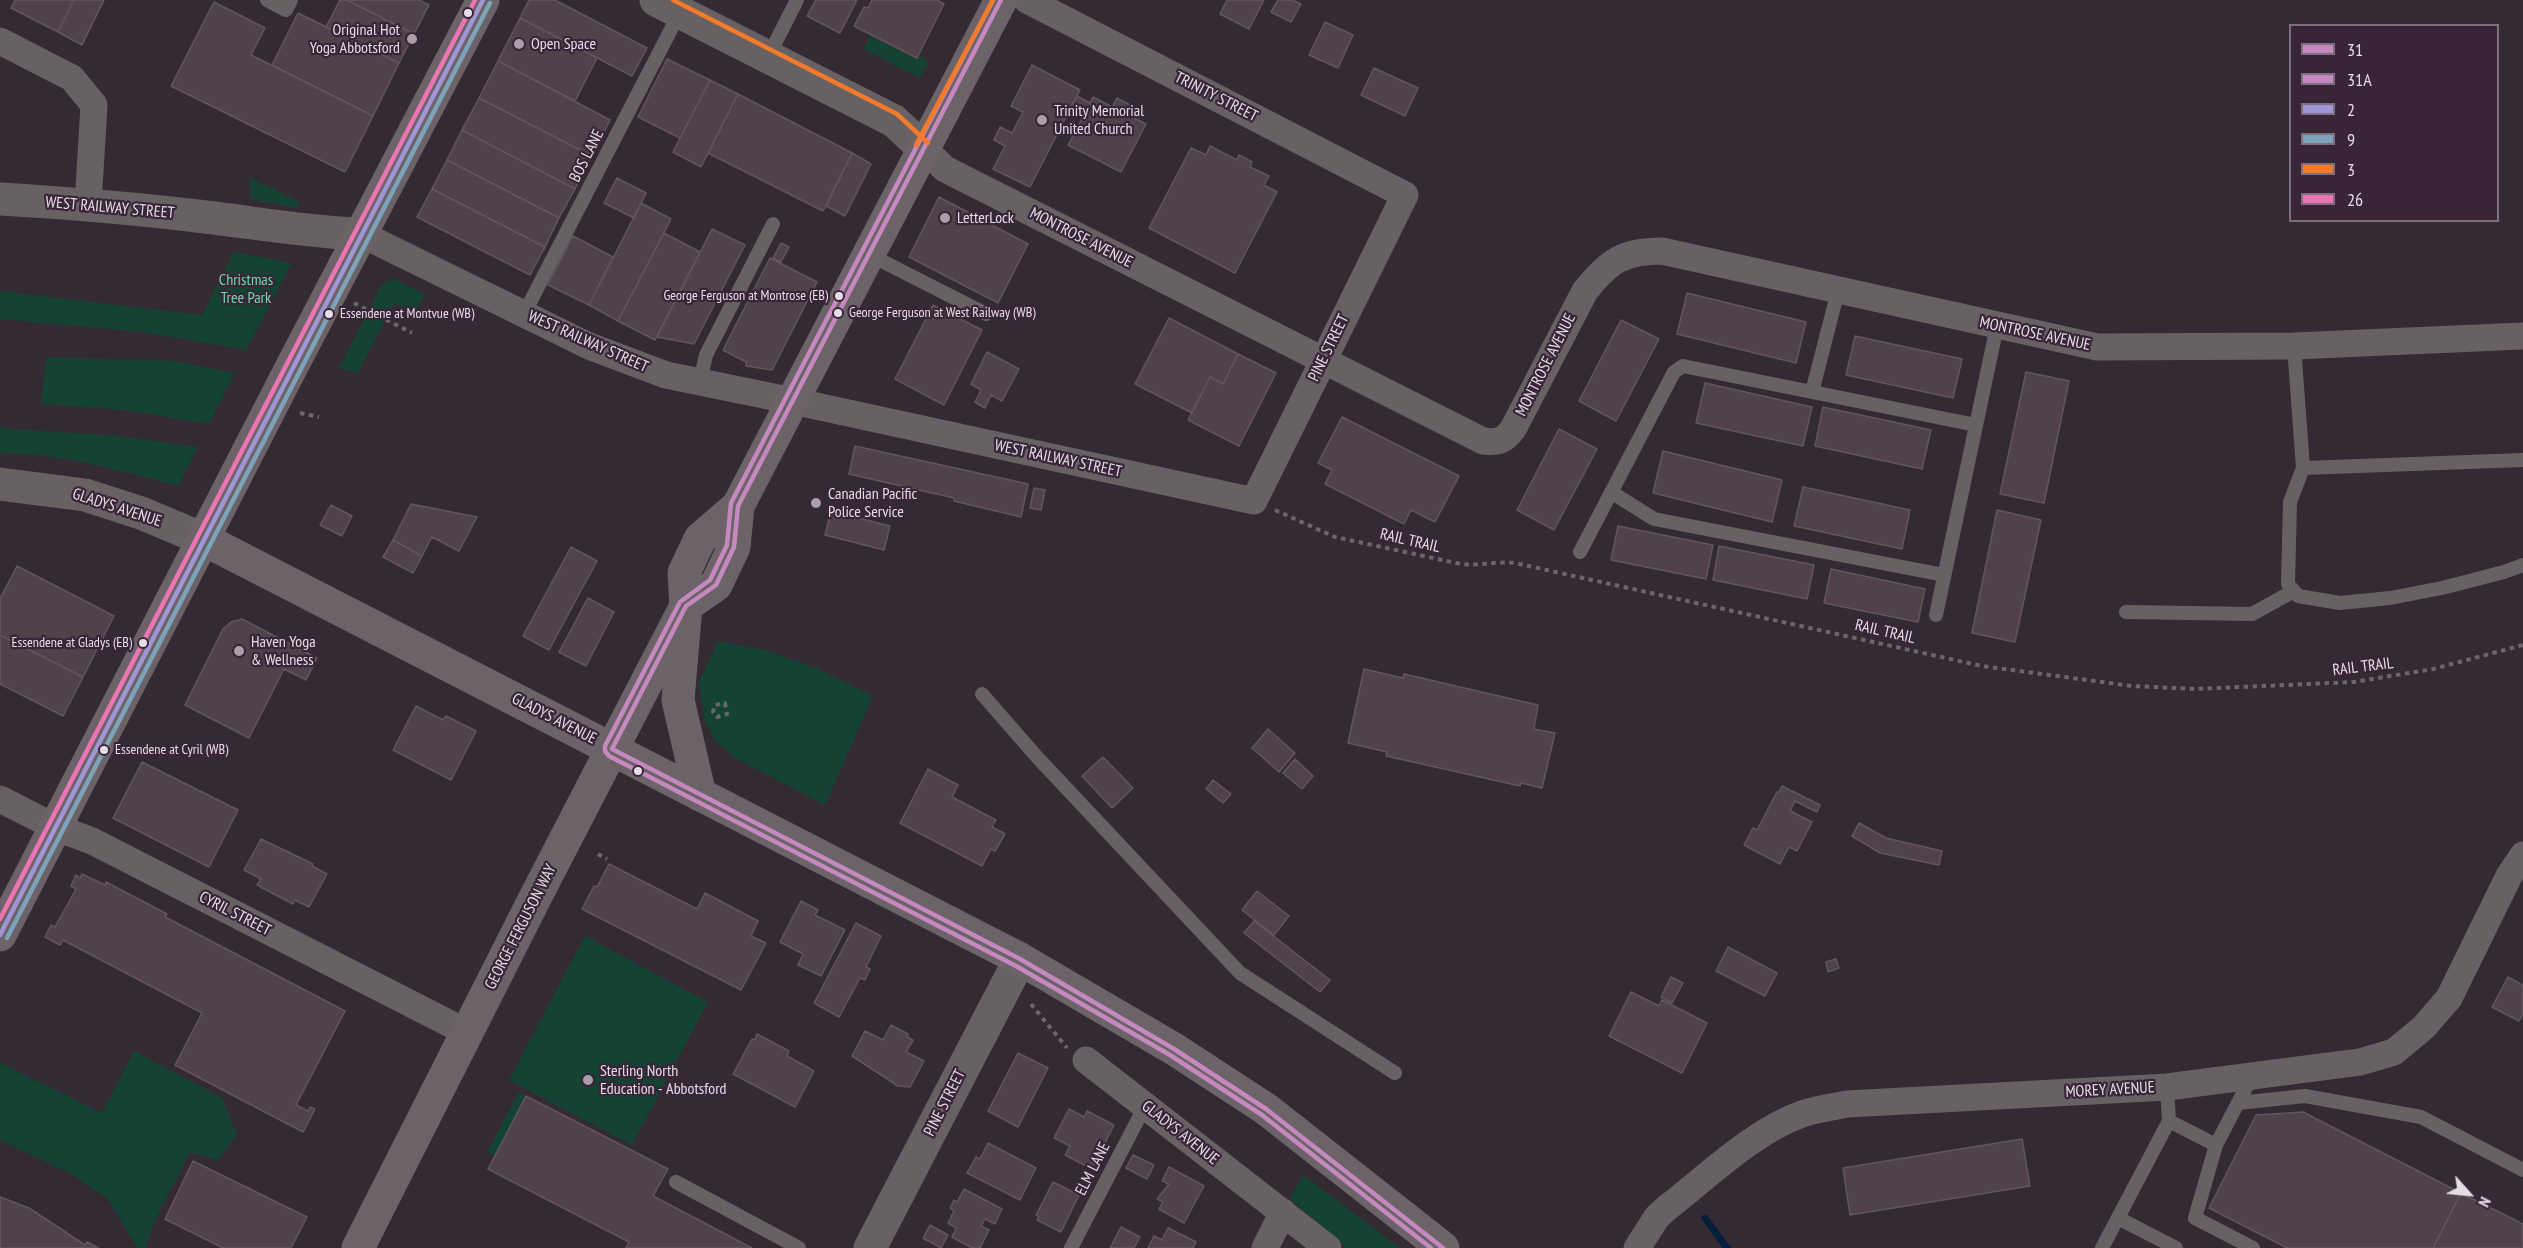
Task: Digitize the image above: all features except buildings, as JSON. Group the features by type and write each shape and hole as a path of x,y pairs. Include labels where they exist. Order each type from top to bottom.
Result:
{"main road":[{"path":"0,936 360,234 483,0"},
{"name":"GEORGE FERGUSON WAY","path":"358,1248 686,606 716,585 734,547 738,506 1001,0"},
{"name":"GLADYS AVENUE","path":"203,539 700,795 863,876 1020,959 1174,1049 1266,1109 1443,1248"},
{"path":"686,606 678,700 700,795"}],"street":[{"name":"TRINITY STREET","path":"1027,0 1405,195"},
{"name":"MONTROSE AVENUE","path":"667,4 894,121 945,169 1323,361 1483,441 1493,443 1507,438 1513,429 1585,291 1598,275 1619,257 1630,254 1662,251 2076,344 2116,349 2294,346 2523,336"},
{"path":"0,41 72,78 94,105 88,205"},
{"name":"PINE STREET","path":"1254,501 1405,195"},
{"name":"WEST RAILWAY STREET","path":"0,199 196,216 318,233 360,234 589,346 666,375 1254,501"},
{"name":"GLADYS AVENUE","path":"0,484 85,495 141,513 203,539"},
{"name":"CYRIL STREET","path":"0,799 55,827 93,841 468,1032"},
{"name":"MOREY AVENUE","path":"1637,1248 1657,1217 1668,1207 1749,1144 1775,1126 1801,1114 1847,1104 2168,1087 2360,1062 2394,1052 2424,1027 2449,998 2509,876 2523,855"},
{"name":"PINE STREET","path":"870,1248 1020,959"},
{"name":"GLADYS AVENUE","path":"1086,1060 1328,1248"},
{"path":"1264,1248 1283,1212"}],"lane":[{"path":"267,0 288,5"},
{"path":"768,57 797,0"},
{"name":"BOS LANE","path":"524,314 667,4"},
{"path":"700,382 706,355 773,224"},
{"path":"868,254 986,314"},
{"path":"1812,392 1838,291"},
{"path":"1936,615 1997,326"},
{"path":"2294,346 2304,468 2290,502 2288,584 2292,591 2298,596 2340,603 2390,598 2442,588 2504,572 2523,564"},
{"path":"1580,552 1674,372 1683,366 1976,425"},
{"path":"2304,468 2523,460"},
{"path":"1611,492 1654,519 1944,575"},
{"path":"2126,612 2252,614 2292,591"},
{"path":"982,694 1240,973 1395,1073"},
{"path":"2251,1078 2216,1145 2195,1218 2253,1248"},
{"path":"2102,1248 2169,1121 2168,1087"},
{"path":"2238,1103 2305,1096 2421,1117 2523,1170"},
{"name":"ELM LANE","path":"1071,1248 1145,1106"},
{"path":"2169,1121 2216,1145"},
{"path":"676,1182 799,1248"},
{"path":"2118,1218 2176,1248"}],"path":[{"path":"331,291 412,333"},
{"name":"RAIL TRAIL","path":"1254,501 1335,537 1461,564 1477,566 1498,561 1515,563 1982,666 2085,681 2195,689 2354,682 2433,669 2523,645"},
{"path":"598,854 608,859"},
{"path":"1031,1004 1037,1014 1077,1059 1086,1060"}],"green space":[{"path":"870,36 916,59 919,56 929,61 920,78 864,49"},
{"path":"249,177 298,201 299,207 251,199"},
{"name":"Christmas Tree Park","path":"234,252 292,263 246,350 143,332 0,319 0,291 202,315"},
{"path":"394,279 425,294 415,313 394,303 358,373 339,368 382,284"},
{"path":"47,357 174,361 235,373 209,424 125,410 41,404"},
{"path":"0,428 119,436 198,447 178,486 68,460 0,453"},
{"path":"718,641 765,650 816,668 873,696 825,805 735,758 716,742 704,719 699,682"},
{"path":"585,936 708,1002 632,1145 509,1080"},
{"path":"134,1051 222,1098 237,1135 218,1160 190,1152 154,1222 145,1248 137,1248 108,1199 71,1174 0,1140 0,1063 102,1113"},
{"path":"519,1092 550,1108 518,1169 487,1152"},
{"path":"1303,1175 1400,1248 1347,1248 1290,1199"}],"waterway":[{"path":"1705,1218 1727,1248"}],"transit line":[{"name":"26","path":"0,919 475,0"},
{"name":"2","path":"0,935 483,0"},
{"name":"3","path":"673,0 897,114 928,143"},
{"name":"31A","path":"993,0 731,503 727,545 710,580 680,602 605,746 605,751 609,756 1016,966 1170,1055 1262,1115 1431,1248"},
{"name":"3","path":"916,145 993,0"},
{"name":"31","path":"1001,0 738,506 734,547 716,585 686,606 612,749 1020,959 1174,1049 1266,1109 1443,1248"},
{"name":"9","path":"7,938 490,3"}],"place":[{"name":"Original Hot Yoga Abbotsford","path":"412,39"},
{"name":"Open Space","path":"519,44"},
{"name":"Trinity Memorial United Church","path":"1042,120"},
{"name":"LetterLock","path":"945,218"},
{"name":"George Ferguson at Montrose (EB)","path":"839,296"},
{"name":"George Ferguson at West Railway (WB)","path":"838,313"},
{"name":"Essendene at Montvue (WB)","path":"329,314"},
{"name":"Canadian Pacific Police Service","path":"816,503"},
{"name":"Essendene at Gladys (EB)","path":"143,643"},
{"name":"Haven Yoga & Wellness","path":"239,651"},
{"name":"Essendene at Cyril (WB)","path":"104,750"},
{"name":"Sterling North Education - Abbotsford","path":"588,1080"}]}
